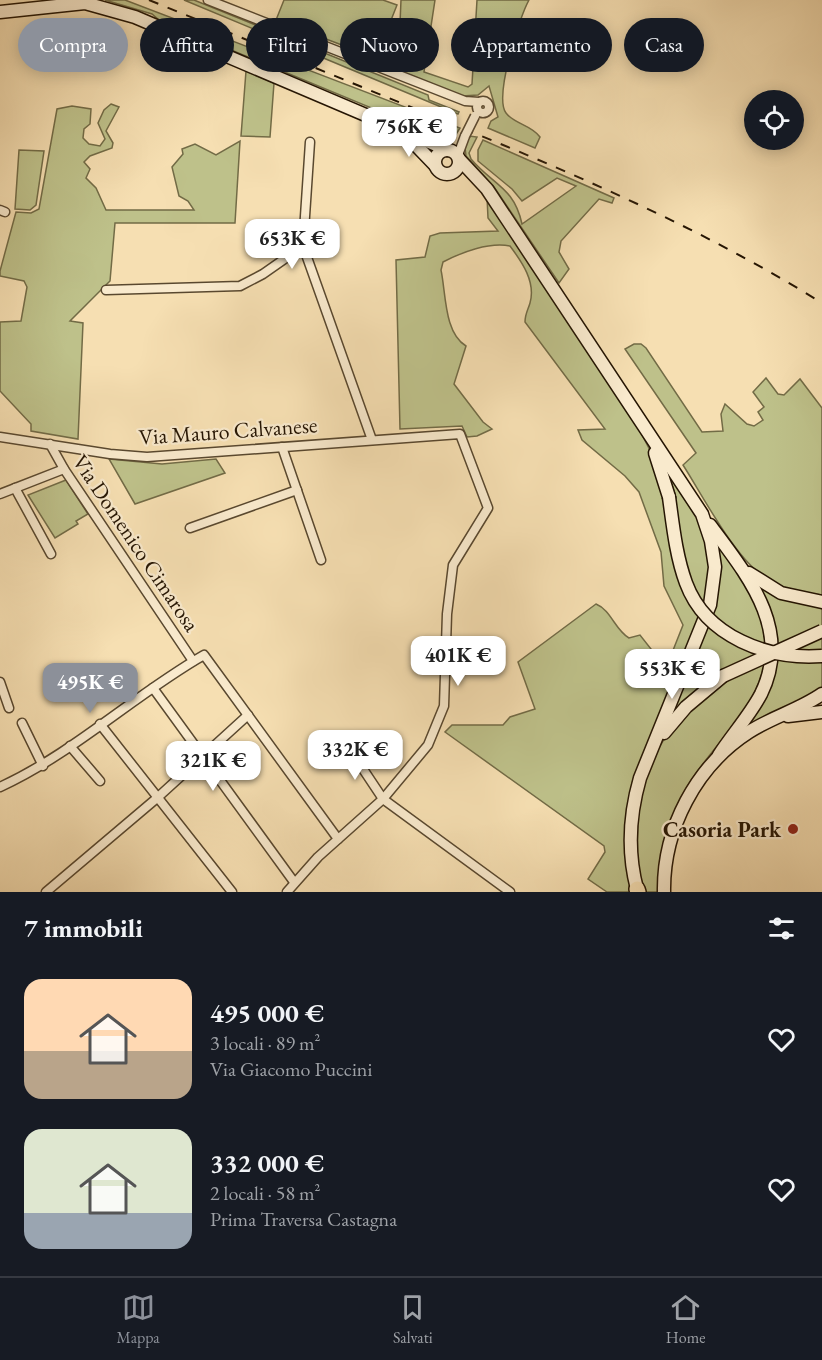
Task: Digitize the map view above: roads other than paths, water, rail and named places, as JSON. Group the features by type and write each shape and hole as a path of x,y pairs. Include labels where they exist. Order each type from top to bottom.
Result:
{"street":[{"path":"208,0 388,71 476,110 454,153 457,170 446,175"},
{"path":"0,12 75,3 103,6 135,17 454,153 493,198 638,417 659,454 739,564 762,600 768,616 772,644 770,663 760,695 685,803 669,851 664,892"},
{"path":"401,132 439,171 475,183 493,198"},
{"path":"310,142 303,246 372,440"},
{"path":"435,165 438,154 454,153"},
{"path":"106,290 240,286 263,274 303,246"},
{"name":"Via Mauro Calvanese","path":"0,436 147,457 460,434 488,508 453,565 447,614 444,706 428,745 383,799"},
{"name":"Via Domenico Cimarosa","path":"50,444 64,470 193,662"},
{"path":"282,447 321,560"},
{"path":"659,454 669,497 680,565 694,600 704,614 722,630 754,648 795,656 822,656"},
{"path":"0,494 64,470"},
{"path":"15,488 51,554"},
{"path":"190,528 297,490"},
{"path":"638,891 630,851 630,822 636,793 710,605 714,588 715,567 711,541 702,514"},
{"path":"739,564 765,585 781,593 822,602"},
{"path":"652,752 676,718 723,676 822,631"},
{"path":"0,788 43,766 100,723 204,655 338,839"},
{"path":"0,682 9,708"},
{"path":"153,688 294,882"},
{"path":"719,755 750,731 822,694"},
{"path":"780,717 822,712"},
{"path":"46,892 157,798 248,715"},
{"path":"22,723 43,766"},
{"path":"100,723 232,892"},
{"path":"70,746 100,781"},
{"path":"349,748 383,799 510,892"},
{"path":"288,892 294,882 383,799"}],"railway":[{"path":"149,0 485,137 633,202 729,249 822,303"}],"place":[{"name":"Casoria Park","path":"793,829"}]}
